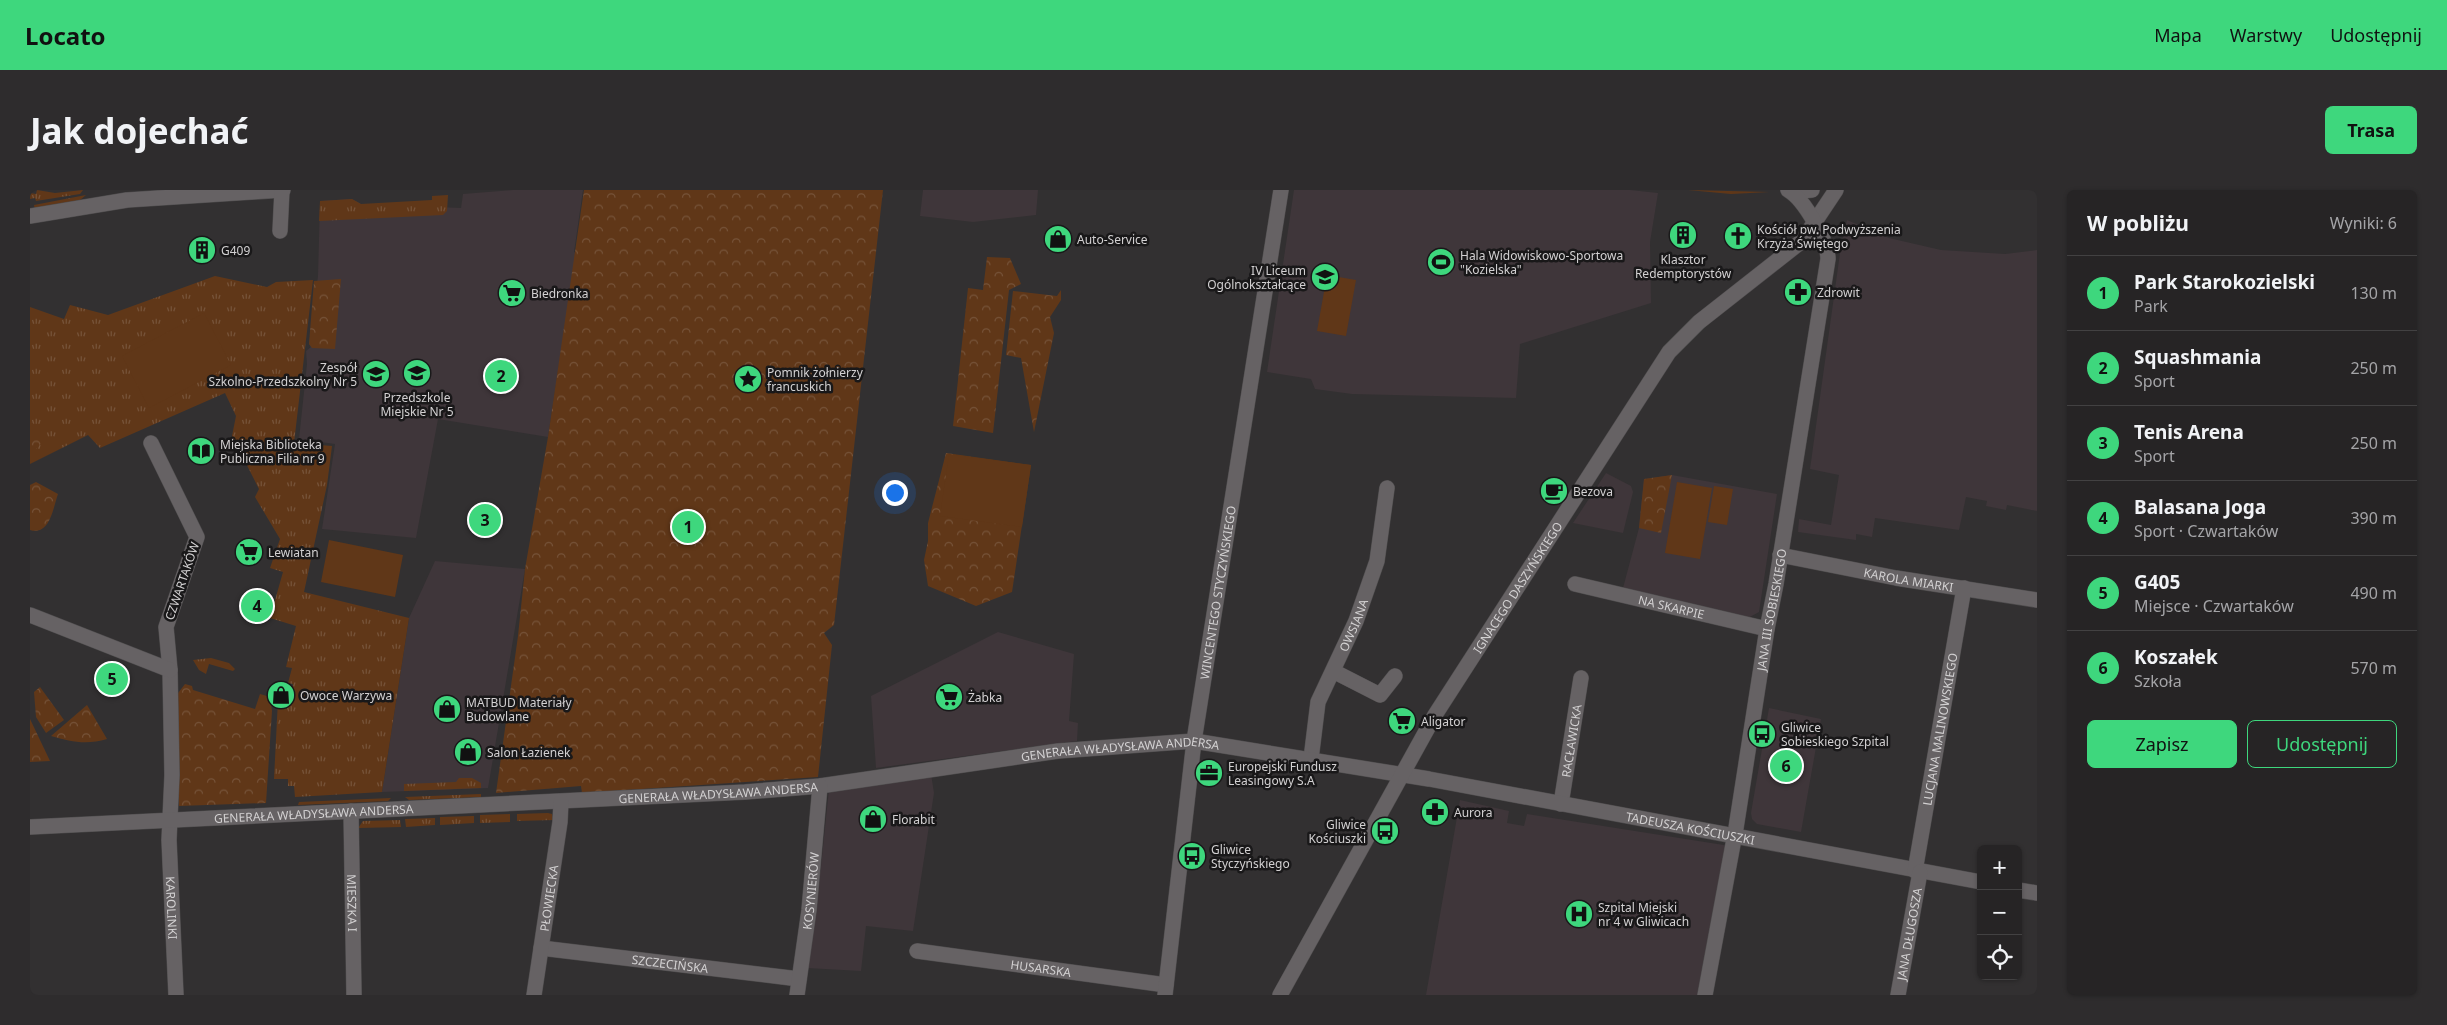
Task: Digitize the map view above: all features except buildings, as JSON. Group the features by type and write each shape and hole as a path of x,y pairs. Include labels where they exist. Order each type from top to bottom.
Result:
{"street":[{"path":"30,216 127,200 282,190 280,230"},
{"name":"WINCENTEGO STYCZYŃSKIEGO","path":"1165,990 1194,741 1281,190"},
{"path":"1790,191 1812,190"},
{"name":"IGNACEGO DASZYŃSKIEGO","path":"1280,995 1401,774 1480,644 1669,352 1699,322 1797,246 1815,225 1836,190"},
{"name":"JANA III SOBIESKIEGO","path":"1705,995 1735,837 1828,259 1825,245 1811,216 1790,191"},
{"name":"CZWARTAKÓW","path":"151,443 197,538 166,628 170,670 164,776 171,821"},
{"name":"OWSIANA","path":"1311,759 1318,702 1356,621 1377,561 1387,488"},
{"name":"KAROLA MIARKI","path":"1780,555 1896,578 2037,600"},
{"name":"NA SKARPIE","path":"1575,584 1767,629"},
{"name":"LUCJANA MALINOWSKIEGO","path":"1918,871 1964,588"},
{"path":"30,615 170,670"},
{"path":"1333,671 1380,695 1395,676"},
{"name":"RACŁAWICKA","path":"1561,804 1581,678"},
{"name":"GENERAŁA WŁADYSŁAWA ANDERSA","path":"30,827 745,792 820,786 1058,751 1194,741 1401,774"},
{"name":"TADEUSZA KOŚCIUSZKI","path":"1401,774 1977,881"},
{"name":"KOSYNIERÓW","path":"797,995 809,910 820,786"},
{"name":"PŁOWIECKA","path":"534,995 560,822 561,802"},
{"name":"MIESZKA I","path":"351,811 354,995"},
{"name":"KAROLINKI","path":"171,821 169,840 176,995"},
{"name":"JANA DŁUGOSZA","path":"1898,995 1918,871"},
{"path":"2022,891 2037,893"},
{"name":"SZCZECIŃSKA","path":"542,948 799,979"},
{"name":"HUSARSKA","path":"917,951 1165,990"}],"shaded area":[{"name":"Zespół Szkolno-Przedszkolny Nr 5","path":"513,190 583,190 574,252 576,253 548,437 438,419 416,538 322,529 335,444 299,439 307,364 306,351 311,347 309,344 318,276 320,201 352,199 361,204 461,208 463,194"},
{"path":"923,190 1038,190 1036,215 973,222 920,216"},
{"path":"1294,190 1630,190 1658,193 1650,242 1651,303 1520,344 1516,398 1352,394 1315,389 1311,379 1267,372"},
{"path":"1847,220 1889,238 1941,250 2005,254 2037,250 2037,511 2007,505 2006,510 1986,506 1987,501 1966,497 1959,530 1875,518 1872,537 1856,534 1856,540 1798,532 1799,519 1831,525 1839,475 1810,469 1841,246"},
{"path":"1606,473 1631,486 1633,492 1623,533 1573,523"},
{"path":"1672,475 1777,494 1759,612 1748,618 1623,588 1639,528 1644,479"},
{"path":"435,561 525,569 488,788 382,792 409,618"},
{"path":"998,632 1074,654 1069,721 1078,723 1077,741 876,768 871,696"},
{"path":"1769,708 1821,719 1801,832 1757,824 1752,819 1751,813"},
{"path":"931,774 934,793 913,931 866,926 861,971 807,968 829,789"},
{"name":"Szpital Miejski nr 4 w Gliwicach","path":"1460,800 1509,811 1507,823 1524,826 1527,814 1730,846 1701,995 1426,995"}],"green space":[{"path":"37,190 55,193 83,190 80,194 36,201 35,198 30,199 30,193 36,194"},
{"path":"584,190 883,190 834,625 824,633 832,645 818,777 582,793 581,786 496,793 518,636 525,569 548,437"},
{"path":"1688,190 1769,192 1731,194"},
{"path":"86,195 80,200 35,210 34,205"},
{"path":"448,195 447,211 443,215 319,221 320,201 352,199 361,204 432,200 432,196"},
{"path":"987,257 1010,258 1021,284 1009,290 993,433 953,426 968,288 983,290"},
{"path":"1327,275 1356,280 1346,336 1317,331"},
{"path":"215,276 267,287 276,282 313,280 294,443 332,446 327,485 304,592 409,618 382,792 295,797 294,786 288,786 288,779 274,779 278,700 291,700 293,684 288,683 292,668 286,667 296,626 270,618 283,572 270,568 280,539 255,497 259,489 232,436 236,416 225,393 100,448 88,435 30,464 30,307 64,319 70,305 108,315"},
{"path":"341,279 335,349 312,348 309,344 314,281"},
{"path":"1061,290 1061,300 1050,317 1054,333 1034,432 1021,358 1006,355 1013,291 1057,296"},
{"path":"204,313 231,365 149,408 122,356"},
{"path":"30,420 46,438 30,456"},
{"path":"946,453 1031,465 1012,592 976,606 928,586 924,560 928,541 928,523"},
{"path":"949,454 1031,465 1022,527 940,516"},
{"path":"1672,475 1661,533 1639,528 1644,479"},
{"path":"36,482 58,494 50,520 42,529 37,531 30,530 30,485"},
{"path":"1677,482 1712,488 1700,559 1665,553"},
{"path":"1714,486 1733,489 1727,525 1708,522"},
{"path":"329,540 403,555 395,597 321,582"},
{"path":"211,658 229,663 235,669 233,671 209,664 206,674 199,670 193,660"},
{"path":"185,684 192,686 193,690 255,709 260,694 270,697 272,711 266,803 179,806 175,697"},
{"path":"40,687 64,720 46,733 36,717 34,692"},
{"path":"87,705 107,739 79,742 51,736"},
{"path":"30,719 50,761 30,762"},
{"path":"459,778 472,778 481,783 481,788 404,791 404,784 456,782"},
{"path":"481,794 481,797 409,800 405,797"},
{"path":"391,798 388,801 298,805 299,802"},
{"path":"510,814 510,822 480,823 480,815"},
{"path":"517,814 552,814 554,820 517,821"},
{"path":"474,816 474,823 440,825 440,817"},
{"path":"435,818 435,825 406,827 405,819"},
{"path":"400,820 401,827 358,828 363,821"}],"place":[{"name":"Klasztor Redemptorystów","path":"1683,235"},
{"name":"Kościół pw. Podwyższenia Krzyża Świętego","path":"1738,236"},
{"name":"Auto-Service","path":"1058,239"},
{"name":"G409","path":"202,250"},
{"name":"Hala Widowiskowo-Sportowa \"Kozielska\"","path":"1441,262"},
{"name":"IV Liceum Ogólnokształcące","path":"1325,277"},
{"name":"Zdrowit","path":"1798,292"},
{"name":"Biedronka","path":"512,293"},
{"name":"Przedszkole Miejskie Nr 5","path":"417,373"},
{"name":"Zespół Szkolno-Przedszkolny Nr 5","path":"376,374"},
{"name":"Squashmania","path":"501,376"},
{"name":"Pomnik żołnierzy francuskich","path":"748,379"},
{"name":"Miejska Biblioteka Publiczna Filia nr 9","path":"201,451"},
{"name":"Bezova","path":"1554,491"},
{"name":"Tenis Arena","path":"485,520"},
{"name":"Park Starokozielski","path":"688,527"},
{"name":"Lewiatan","path":"249,552"},
{"name":"Balasana Joga","path":"257,606"},
{"name":"G405","path":"112,679"},
{"name":"Owoce Warzywa","path":"281,695"},
{"name":"Żabka","path":"949,697"},
{"name":"MATBUD Materiały Budowlane","path":"447,709"},
{"name":"Aligator","path":"1402,721"},
{"name":"Gliwice Sobieskiego Szpital","path":"1762,734"},
{"name":"Salon Łazienek","path":"468,752"},
{"name":"Koszałek","path":"1786,766"},
{"name":"Europejski Fundusz Leasingowy S.A","path":"1209,773"},
{"name":"Aurora","path":"1435,812"},
{"name":"Florabit","path":"873,819"},
{"name":"Gliwice Kościuszki","path":"1385,831"},
{"name":"Gliwice Styczyńskiego","path":"1192,856"},
{"name":"Szpital Miejski nr 4 w Gliwicach","path":"1579,914"}]}
